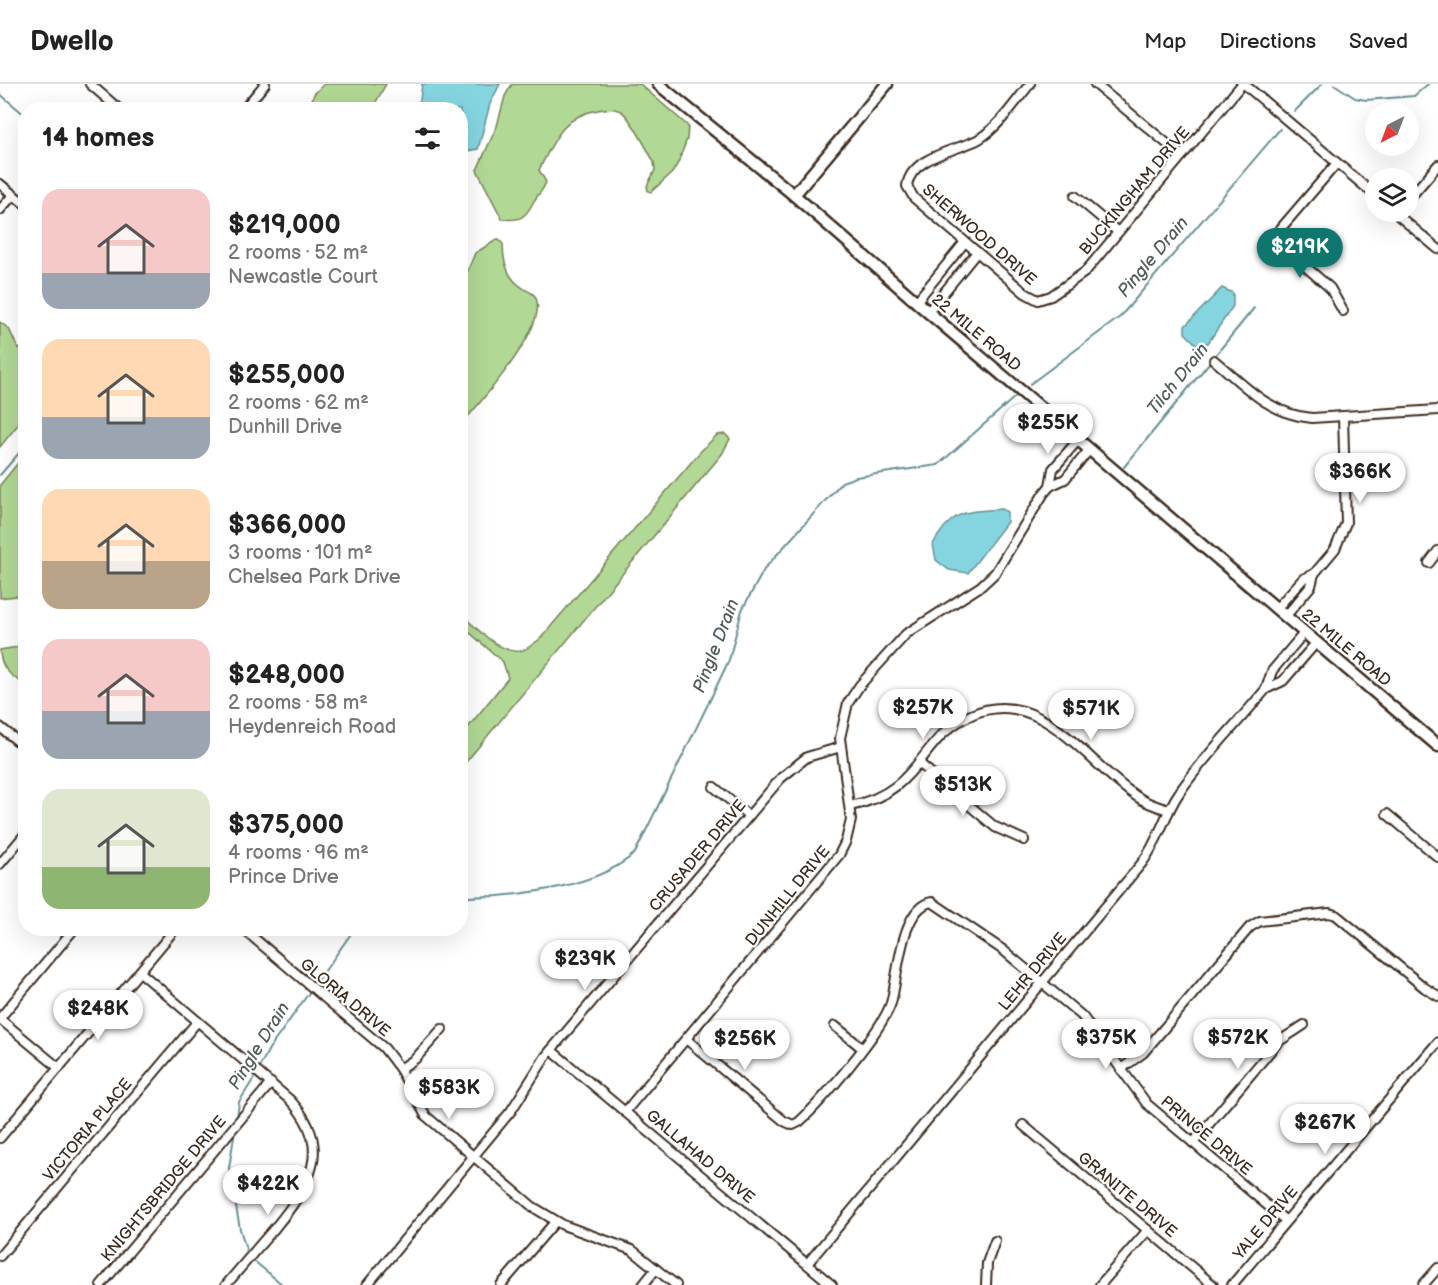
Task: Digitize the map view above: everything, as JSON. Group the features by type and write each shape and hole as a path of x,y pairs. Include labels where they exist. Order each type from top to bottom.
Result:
{"street":[{"path":"90,84 111,102"},
{"path":"250,102 265,84"},
{"name":"22 MILE ROAD","path":"658,84 794,195 916,302 1438,746"},
{"path":"794,195 887,84"},
{"name":"SHERWOOD DRIVE","path":"1030,84 985,135 926,162 913,171 907,186 914,198 1028,296 1038,300"},
{"path":"1095,84 1182,156"},
{"path":"1243,84 1365,187"},
{"name":"BUCKINGHAM DRIVE","path":"1038,300 1051,296 1080,277 1243,84"},
{"path":"1337,163 1278,231 1277,238 1330,288 1343,311"},
{"path":"1419,187 1438,165"},
{"path":"0,183 18,199"},
{"path":"0,210 13,195"},
{"path":"1075,196 1118,232"},
{"path":"1407,222 1438,249"},
{"path":"916,302 965,242"},
{"path":"928,312 977,252"},
{"path":"1214,360 1279,411 1303,417 1438,410"},
{"path":"1281,613 1311,586 1314,574 1335,549 1347,516 1343,416"},
{"name":"DUNHILL DRIVE","path":"625,1112 834,864 846,841 850,806 841,747 845,710 860,685 906,634 981,586 995,573 1050,486 1053,469 1078,440"},
{"name":"DUNHILL DRIVE","path":"1050,486 1065,479 1089,450"},
{"path":"1429,563 1438,551"},
{"name":"LEHR DRIVE","path":"807,1264 1149,854 1182,788 1266,689 1272,671 1304,633"},
{"name":"LEHR DRIVE","path":"1266,689 1283,681 1316,643"},
{"path":"850,806 886,795 900,785 956,723 978,712 1004,708 1022,710 1044,719 1132,793 1169,810"},
{"path":"0,728 18,742"},
{"name":"CRUSADER DRIVE","path":"367,1285 511,1111 551,1050 749,816 794,766 814,754 841,747"},
{"path":"920,763 995,827 1024,840"},
{"path":"714,786 749,816"},
{"path":"1387,814 1438,857"},
{"path":"0,864 18,843"},
{"name":"PRINCE DRIVE","path":"862,1048 881,1025 888,1010 905,934 923,907 929,902 937,903 995,944 1089,1023 1146,1104 1286,1221"},
{"path":"1121,1069 1149,1046 1252,924 1260,921 1333,913 1438,996"},
{"path":"59,1068 0,1018 68,936"},
{"path":"0,1138 169,936"},
{"name":"GLORIA DRIVE","path":"251,936 377,1042 400,1069 426,1116 533,1207 555,1222 623,1245 676,1285"},
{"path":"140,972 271,1083 302,1114 314,1146 313,1169 304,1191 226,1285"},
{"name":"VICTORIA PLACE","path":"0,1256 198,1022"},
{"path":"1193,1143 1278,1042 1304,1025"},
{"path":"686,1039 793,1125 803,1119 862,1048 835,1026"},
{"path":"400,1069 415,1059 442,1029"},
{"name":"YALE DRIVE","path":"1232,1285 1438,1042"},
{"name":"GALLAHAD DRIVE","path":"551,1050 832,1285"},
{"name":"KNIGHTSBRIDGE DRIVE","path":"101,1285 271,1083"},
{"name":"GRANITE DRIVE","path":"1023,1125 1213,1285"},
{"path":"501,1285 555,1222"},
{"path":"1100,1285 1148,1230"},
{"path":"986,1285 987,1263 995,1241"},
{"path":"1424,1285 1438,1268"},
{"path":"643,1285 656,1269"}],"green space":[{"path":"324,84 386,84 376,102 311,102 314,94"},
{"path":"512,84 640,84 688,126 687,139 678,163 672,173 651,192 648,191 647,186 655,170 654,162 625,114 612,109 586,113 567,124 555,140 539,170 546,182 527,212 518,219 502,219 477,170 497,126 505,96"},
{"path":"498,239 503,244 505,263 510,275 535,296 537,309 533,325 524,343 497,382 468,417 468,270 475,253"},
{"path":"0,322 9,329 18,348 18,425 0,447"},
{"path":"725,434 730,439 722,454 468,760 468,727 508,678 503,662 468,631 468,620 496,644 512,651 525,649 540,639 717,435"},
{"path":"18,463 18,596 0,598 0,485"},
{"path":"18,647 18,680 4,667 0,650"}],"water":[{"path":"422,84 500,84 490,104 478,149 468,151 468,102 418,102"},
{"path":"1222,288 1233,293 1233,306 1208,343 1196,344 1185,333 1185,326"},
{"path":"1002,509 1007,512 1007,522 968,573 949,570 936,560 933,544 954,518 969,512"}],"waterway":[{"name":"Pingle Drain","path":"1295,111 1322,84"},
{"name":"Pingle Drain","path":"1334,84 1355,98 1366,100 1414,96 1428,84"},
{"path":"0,94 18,109"},
{"name":"Pingle Drain","path":"1030,384 1120,317 1280,129"},
{"name":"Tilch Drain","path":"1124,467 1254,308"},
{"name":"Pingle Drain","path":"468,898 515,894 571,884 606,872 635,853 729,660 742,610 765,568 842,482 856,477 938,465 1015,397"},
{"path":"0,475 18,454"},
{"name":"Tilch Drain","path":"1116,479 1206,557"},
{"name":"Tilch Drain","path":"1215,565 1245,591"},
{"name":"Pingle Drain","path":"315,985 349,936"},
{"name":"Pingle Drain","path":"258,1070 269,1049 311,990"},
{"name":"Pingle Drain","path":"237,1118 239,1102 256,1075"},
{"name":"Pingle Drain","path":"235,1130 229,1168 240,1229 248,1256 283,1285"}]}
